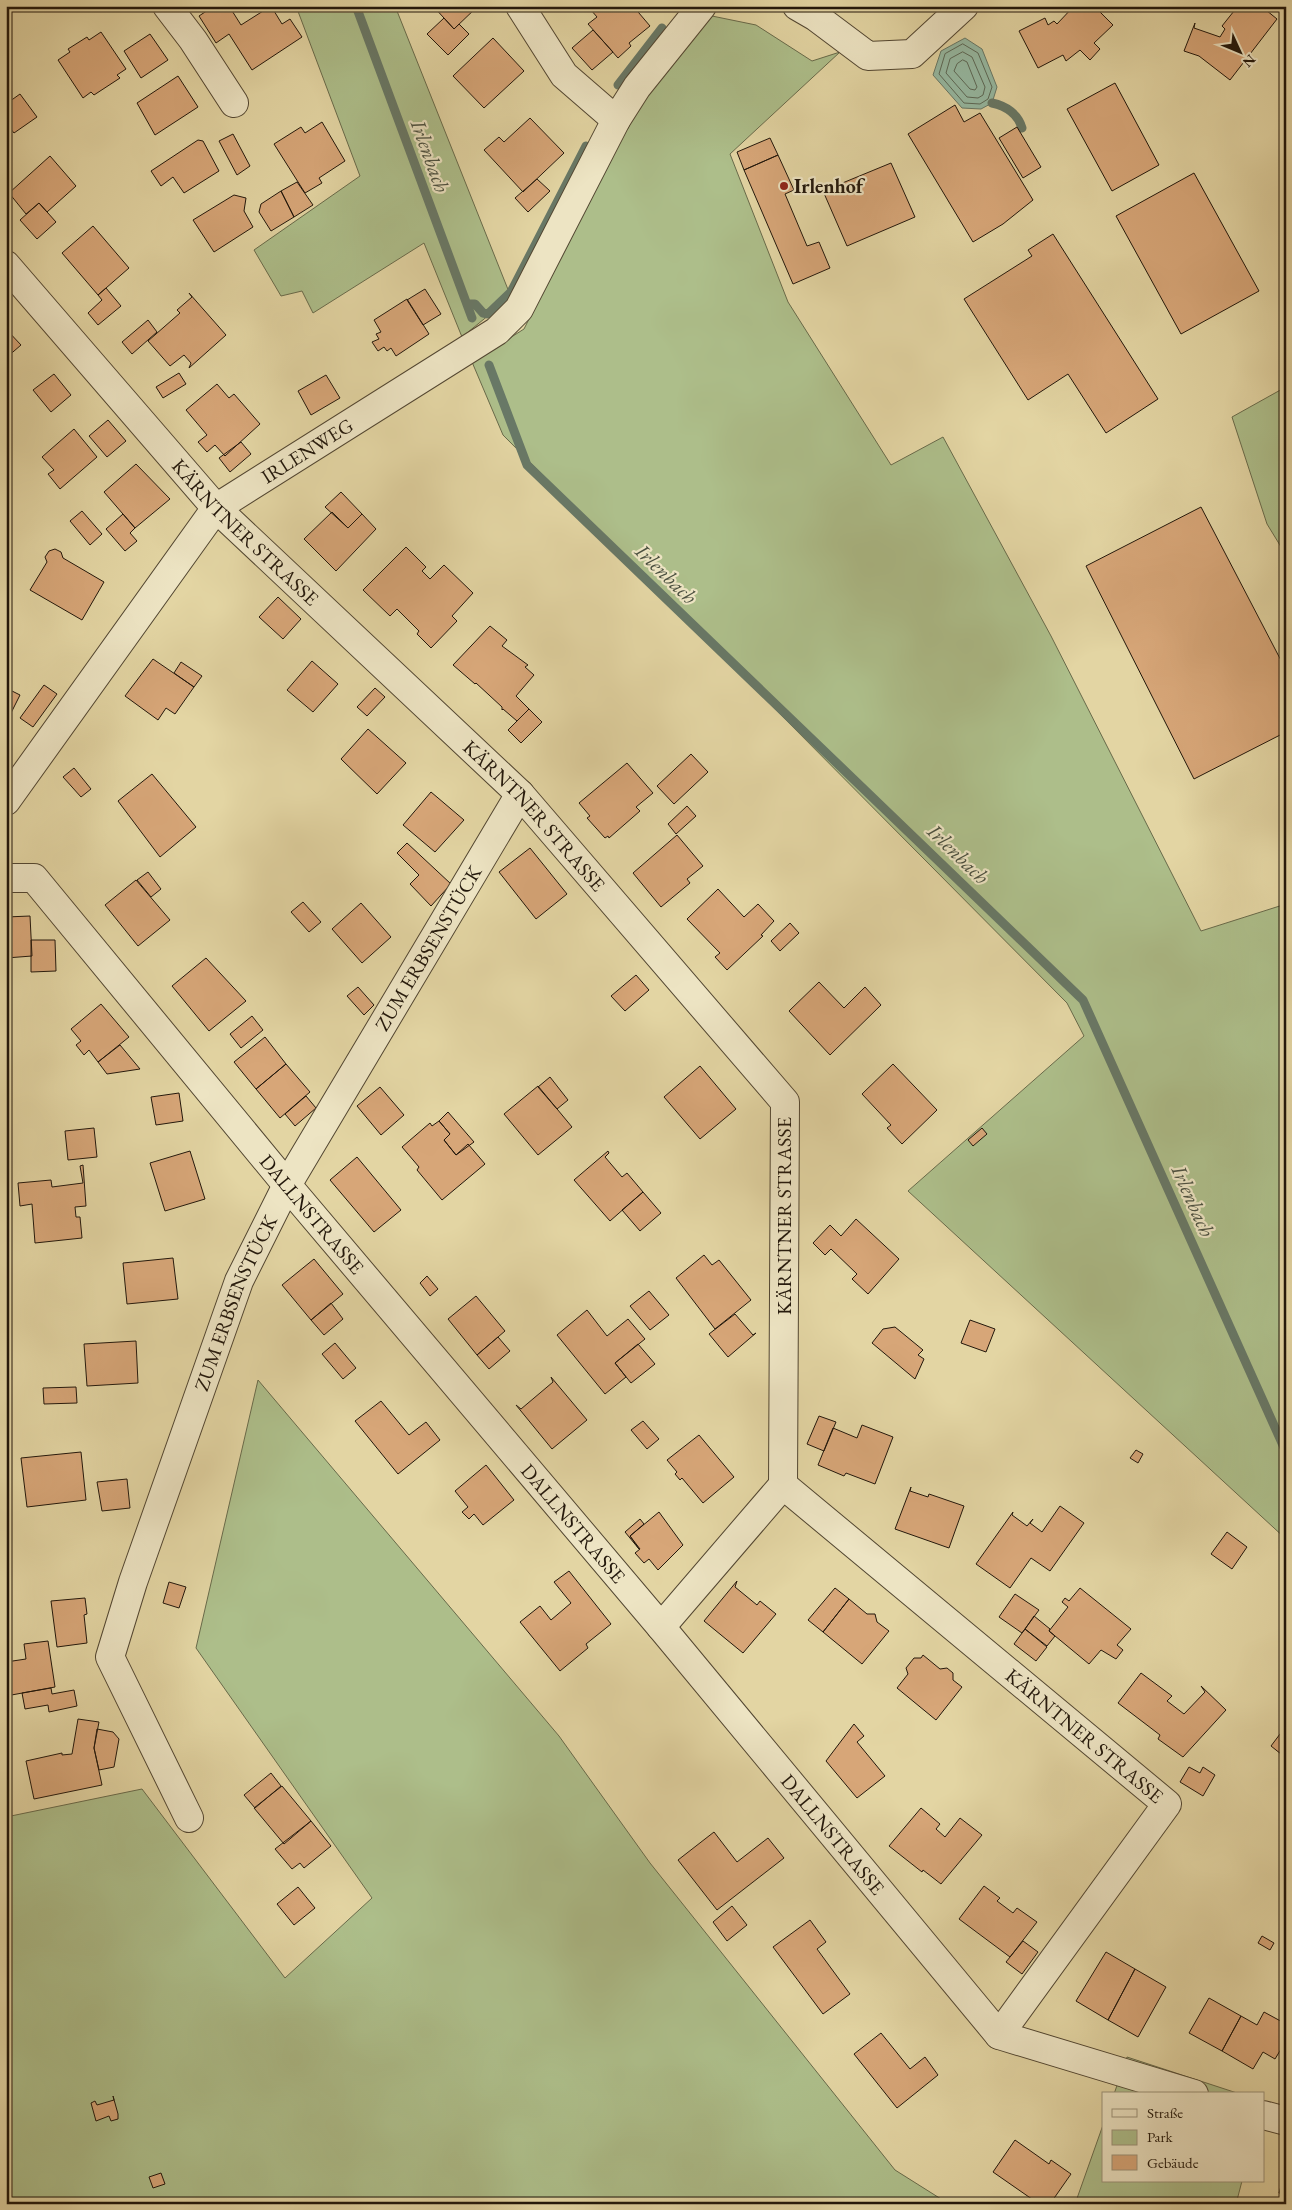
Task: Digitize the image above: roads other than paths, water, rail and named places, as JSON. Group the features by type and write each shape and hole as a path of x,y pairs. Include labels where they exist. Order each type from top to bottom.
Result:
{"street":[{"path":"168,6 193,40 234,104"},
{"path":"520,6 564,76 616,120"},
{"name":"IRLENWEG","path":"6,801 15,772 216,508 497,331 523,301 616,120 637,86 702,6"},
{"path":"797,6 816,17 868,56 912,54 964,6"},
{"name":"KÄRNTNER STRASSE","path":"6,265 216,508 520,794 785,1102 782,1485 1167,1804 999,2036"},
{"name":"ZUM ERBSENSTÜCK","path":"189,1818 110,1656 133,1582 239,1281 287,1185 520,794"},
{"name":"DALLNSTRASSE","path":"6,878 34,878 287,1185 661,1627 999,2036"},
{"path":"661,1627 782,1485"},
{"path":"999,2036 1187,2092"},
{"path":"1264,2114 1286,2121"}],"water":[{"path":"965,38 982,49 997,87 992,103 981,109 962,108 933,75 941,51"}],"waterway":[{"name":"Irlenbach","path":"356,6 472,318"},
{"path":"618,85 662,28"},
{"path":"992,103 1011,111 1018,119 1022,128"},
{"path":"467,304 475,304 483,313 488,314 511,292 586,146"},
{"name":"Irlenbach","path":"489,365 527,465 1083,1000 1286,1452"}],"place":[{"name":"Irlenhof","path":"784,186"}]}
